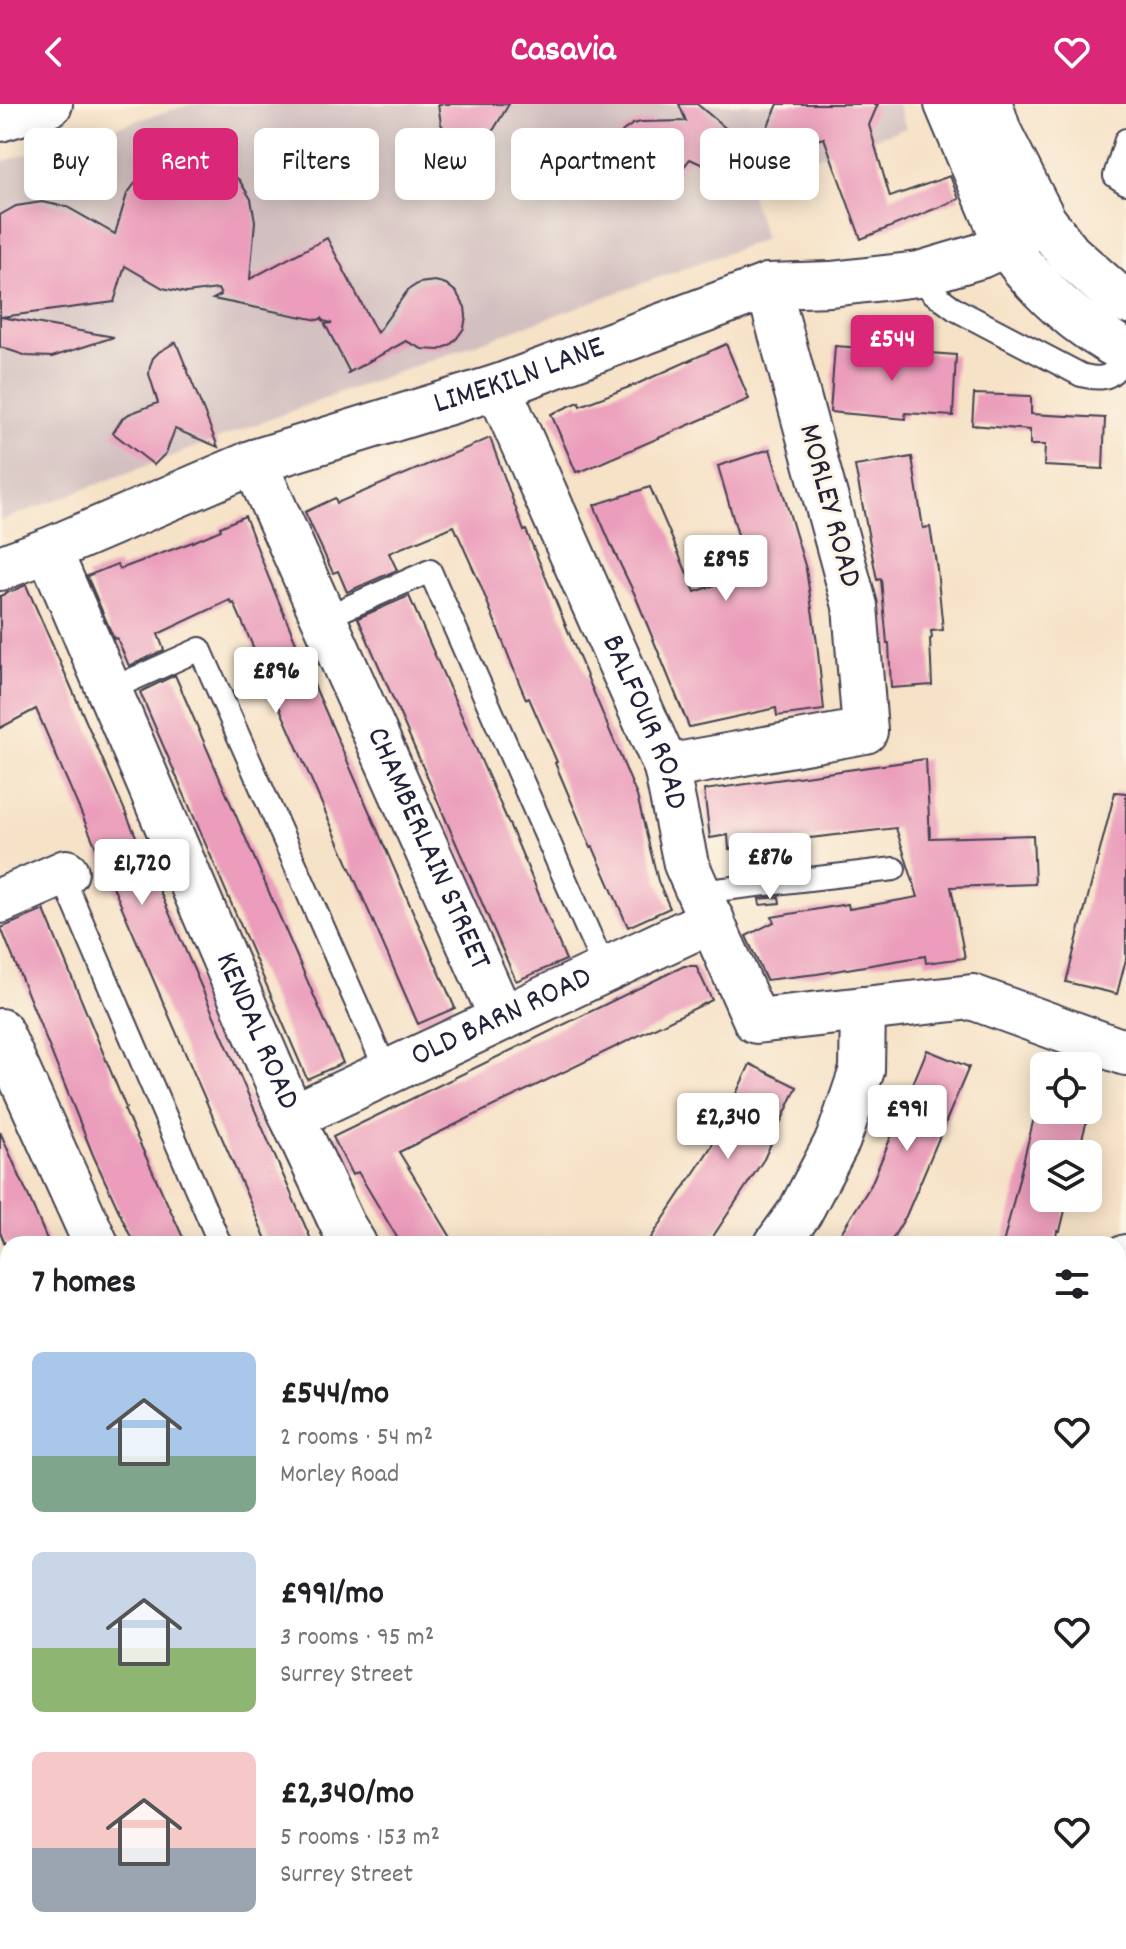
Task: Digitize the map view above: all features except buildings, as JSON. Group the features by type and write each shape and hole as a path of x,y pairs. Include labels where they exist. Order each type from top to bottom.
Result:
{"main road":[{"path":"0,119 50,104"},
{"path":"947,104 1006,244 1019,264 1060,304 1126,354"},
{"path":"990,104 999,132 1044,221 1069,254 1126,301"},
{"name":"LIMEKILN LANE","path":"0,568 254,462 498,387 768,286 831,284 919,274 980,256 1044,221"},
{"name":"MORLEY ROAD","path":"666,767 865,731 855,606 768,286"},
{"name":"BALFOUR ROAD","path":"498,387 666,767 686,864 756,1021 972,997 1126,1053"},
{"name":"CHAMBERLAIN STREET","path":"254,462 502,1018"},
{"name":"KENDAL ROAD","path":"49,550 292,1117 349,1236"},
{"path":"0,901 63,873"},
{"name":"OLD BARN ROAD","path":"292,1117 605,970 705,906"},
{"path":"783,1236 800,1212 838,1140 862,1070 863,1009"},
{"path":"0,1031 92,1236"}],"lane":[{"path":"1126,140 1115,176 1126,183"},
{"path":"919,274 932,292 955,309 1081,375 1091,378 1114,373 1126,354"},
{"path":"324,618 430,571 605,970"},
{"path":"109,690 200,649 387,1072"},
{"path":"705,906 894,869"},
{"path":"63,873 217,1236"}],"shaded area":[{"path":"192,104 897,104 906,128 819,156 819,128 700,128 700,200 752,200 765,239 302,407 0,521 0,162 24,155 24,200 117,200 117,128 113,128"}]}
